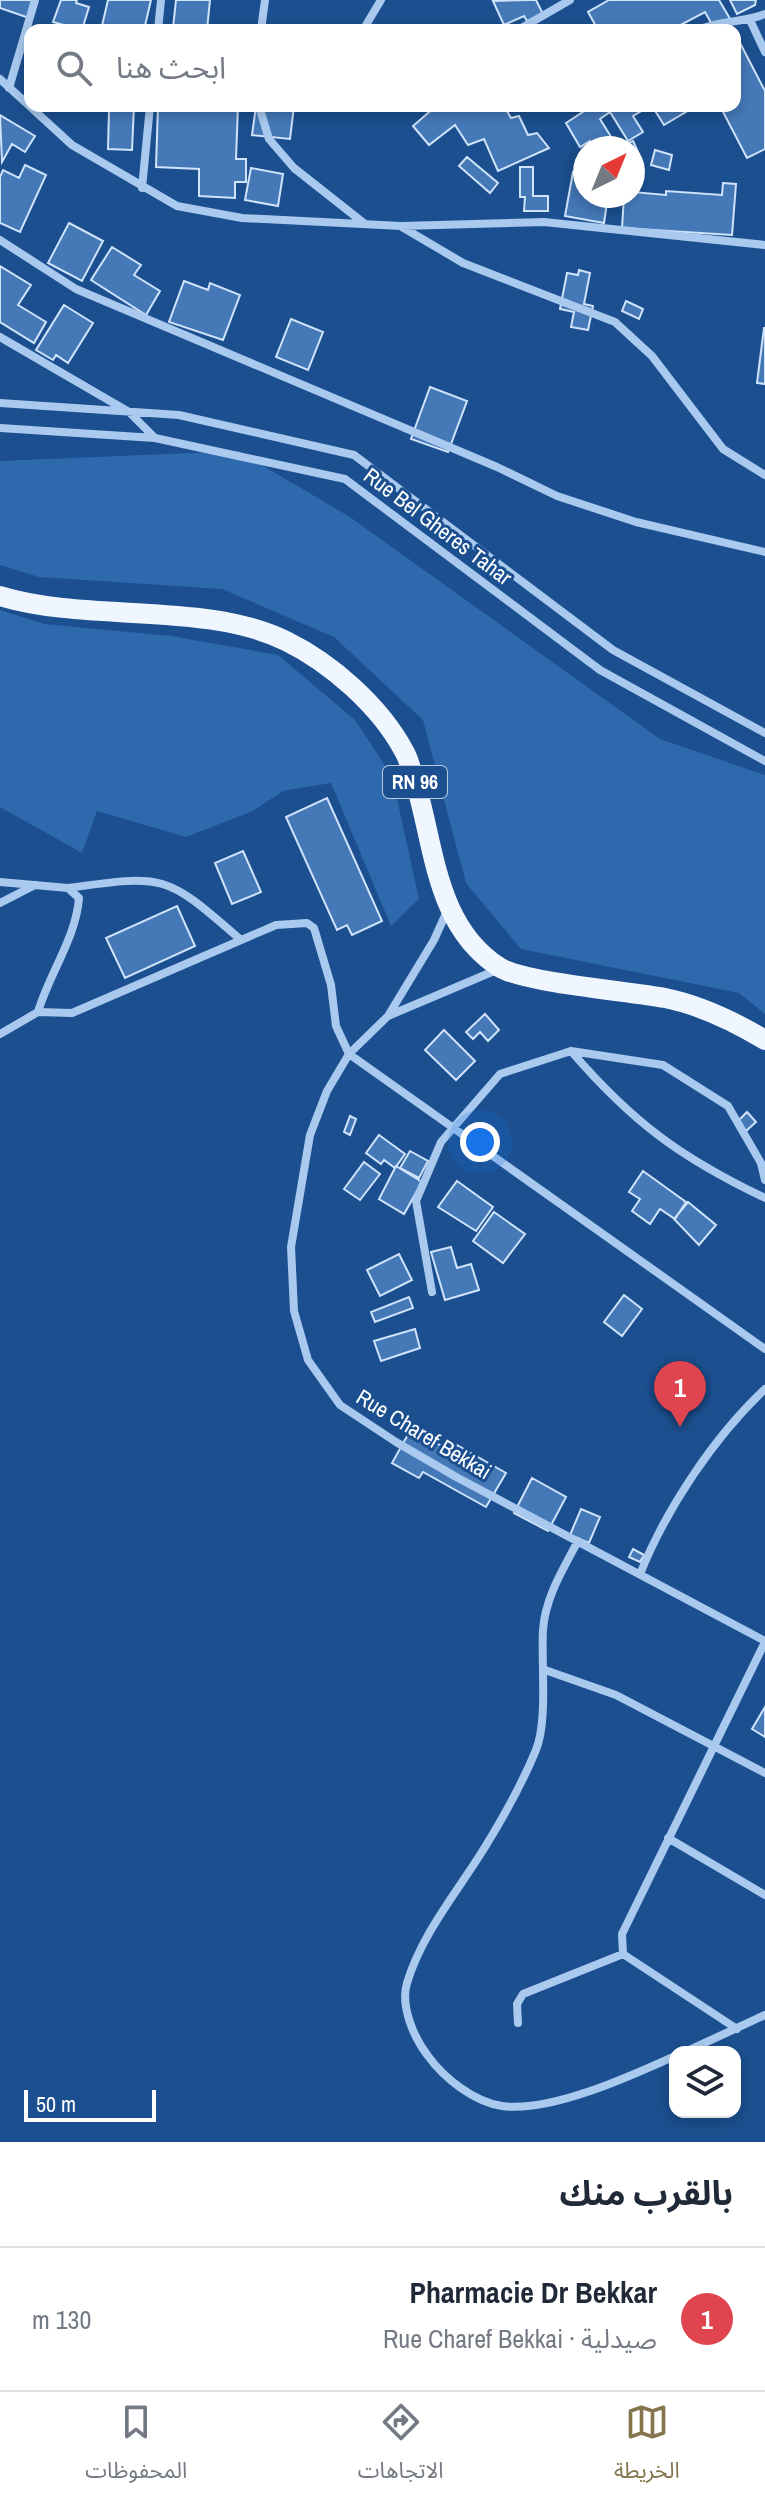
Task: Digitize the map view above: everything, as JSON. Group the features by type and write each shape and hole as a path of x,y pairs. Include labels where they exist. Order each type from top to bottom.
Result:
{"main road":[{"name":"RN 96","path":"0,596 76,612 201,620 245,628 285,640 324,664 383,720 406,752 448,908 472,942 500,968 535,978 668,998 704,1010 765,1040"}],"street":[{"path":"28,24 35,0"},
{"path":"159,24 161,0"},
{"path":"262,24 265,0"},
{"path":"367,24 381,0"},
{"path":"531,24 570,0"},
{"path":"711,24 720,20 750,20 765,14"},
{"path":"750,20 765,52"},
{"path":"9,88 24,37"},
{"path":"0,79 24,102"},
{"path":"36,112 72,145 177,206 242,218 401,226 544,222 765,245"},
{"path":"142,188 149,112"},
{"path":"261,112 269,139 294,168 365,224"},
{"path":"401,226 463,263 615,322 652,356 723,449 765,475"},
{"path":"0,240 76,289 497,467 557,496 636,522 765,552"},
{"path":"0,337 129,412 155,438"},
{"name":"Rue Bel Gheres Tahar","path":"0,403 179,415 354,455 613,650 765,733"},
{"name":"Rue Bel Gheres Tahar","path":"0,428 155,438 345,479 600,670 765,761"},
{"path":"0,882 68,888 140,878 163,882 186,893 241,940"},
{"path":"0,903 36,884"},
{"path":"38,1012 46,983 77,918 79,898 68,888"},
{"path":"388,1016 448,908"},
{"path":"0,1034 38,1012 72,1013 276,925 307,923 314,928 331,985 336,1026 349,1054 764,1345"},
{"name":"Rue Charef Bekkai","path":"500,968 388,1016 349,1054 327,1091 310,1135 296,1209 290,1277 299,1336 308,1360 340,1405 458,1478 765,1642"},
{"path":"401,993 402,1010"},
{"path":"571,1051 613,1100 655,1134 703,1168 765,1198"},
{"path":"432,1292 416,1201 441,1142 500,1074 571,1051 663,1065 728,1106 761,1163 765,1180"},
{"path":"640,1574 655,1536 721,1435 765,1389"},
{"path":"578,1541 553,1589 543,1629 545,1670 538,1747 491,1836 421,1952 406,1986 408,2018 420,2047 439,2071 470,2093 501,2106 538,2104 586,2091 669,2058"},
{"path":"623,1954 622,1934 765,1642"},
{"path":"545,1670 616,1695 765,1773"},
{"path":"668,1838 765,1895"},
{"path":"518,2023 517,2004 523,1994 623,1954"},
{"path":"623,1954 737,2029"},
{"path":"699,2046 765,2015"}],"shaded area":[{"path":"238,451 350,517 660,739 765,775 765,1014 739,993 521,949 466,883 423,720 334,637 222,589 39,577 0,565 0,461"},
{"path":"0,610 44,624 171,636 278,655 355,720 392,776 419,899 391,926 331,783 283,791 253,811 186,837 97,811 82,853 0,807"}],"building":[{"path":"0,0 36,0 29,18 0,8"},
{"path":"61,0 77,0 76,3 89,7 84,24 53,22"},
{"path":"108,0 151,0 145,24 102,24"},
{"path":"176,0 210,0 208,24 173,24"},
{"path":"536,0 543,14 527,21 524,16 504,24 493,1"},
{"path":"609,0 719,0 732,22 712,24 705,12 682,24 595,24 588,12"},
{"path":"730,0 756,0 755,5 737,14"},
{"path":"741,45 765,91 765,149 747,158 723,112 741,112"},
{"path":"109,112 134,112 132,150 108,149"},
{"path":"158,112 238,112 236,159 246,159 246,182 235,182 235,198 199,196 199,169 156,167"},
{"path":"255,112 293,112 290,139 252,135"},
{"path":"429,112 508,112 511,118 519,116 528,135 537,133 549,148 498,171 484,139 468,145 455,125 429,145 413,126"},
{"path":"583,112 610,112 600,119 611,136 574,136 566,123"},
{"path":"610,112 640,112 633,116 643,132 636,136 625,136"},
{"path":"656,112 686,112 664,125"},
{"path":"0,115 35,136 25,152 12,144 2,162"},
{"path":"655,150 672,155 669,170 651,165"},
{"path":"467,157 498,183 490,193 459,166"},
{"path":"25,165 46,175 20,232 0,223 0,177 3,170 19,178"},
{"path":"520,167 533,167 533,196 548,196 548,211 524,211 525,197 520,197"},
{"path":"251,168 283,174 278,206 245,200"},
{"path":"573,172 573,208 606,208 604,223 565,216"},
{"path":"723,183 736,184 732,235 622,228 623,208 645,208 645,193 666,195 666,191 722,195"},
{"path":"69,223 103,241 82,281 48,263"},
{"path":"112,247 141,265 134,275 160,291 146,315 91,280"},
{"path":"0,266 31,285 18,305 46,322 34,343 0,322"},
{"path":"579,270 590,273 584,304 593,306 588,330 571,327 574,312 560,309 567,273 578,275"},
{"path":"184,281 208,290 210,283 240,295 223,340 169,322"},
{"path":"626,301 643,309 639,319 622,311"},
{"path":"64,305 93,323 68,363 56,355 53,360 36,350"},
{"path":"291,319 323,332 308,370 276,357"},
{"path":"765,328 765,384 757,383"},
{"path":"430,387 467,401 448,452 411,439"},
{"path":"327,798 382,921 352,935 347,925 337,930 286,817"},
{"path":"243,851 261,892 232,904 215,863"},
{"path":"177,906 195,946 125,978 106,938"},
{"path":"485,1014 499,1030 488,1041 480,1032 473,1039 466,1032"},
{"path":"444,1030 475,1061 456,1080 425,1050"},
{"path":"747,1112 756,1122 746,1131 737,1122"},
{"path":"350,1116 356,1119 350,1135 344,1132"},
{"path":"379,1135 405,1154 395,1168 384,1160 381,1164 366,1153"},
{"path":"410,1151 428,1161 419,1178 400,1168"},
{"path":"364,1162 380,1174 360,1200 344,1189"},
{"path":"396,1166 422,1182 404,1214 379,1199"},
{"path":"643,1171 686,1202 675,1219 660,1209 650,1224 632,1211 640,1199 629,1192"},
{"path":"457,1181 493,1207 476,1231 438,1207"},
{"path":"688,1202 716,1225 699,1245 674,1219"},
{"path":"494,1212 525,1234 503,1263 473,1241"},
{"path":"451,1247 457,1268 471,1264 479,1290 445,1300 431,1252"},
{"path":"399,1254 412,1280 380,1296 367,1270"},
{"path":"624,1295 642,1309 622,1336 604,1322"},
{"path":"409,1297 413,1308 375,1322 371,1312"},
{"path":"415,1329 420,1348 381,1361 374,1341"},
{"path":"411,1429 453,1452 457,1445 506,1473 486,1507 423,1472 419,1478 392,1463"},
{"path":"532,1478 566,1497 548,1531 514,1513"},
{"path":"581,1509 600,1517 589,1543 570,1535"},
{"path":"633,1549 644,1555 640,1562 629,1557"},
{"path":"765,1707 765,1737 752,1729"}],"place":[{"name":"Pharmacie Dr Bekkar","path":"680,1427"}]}
